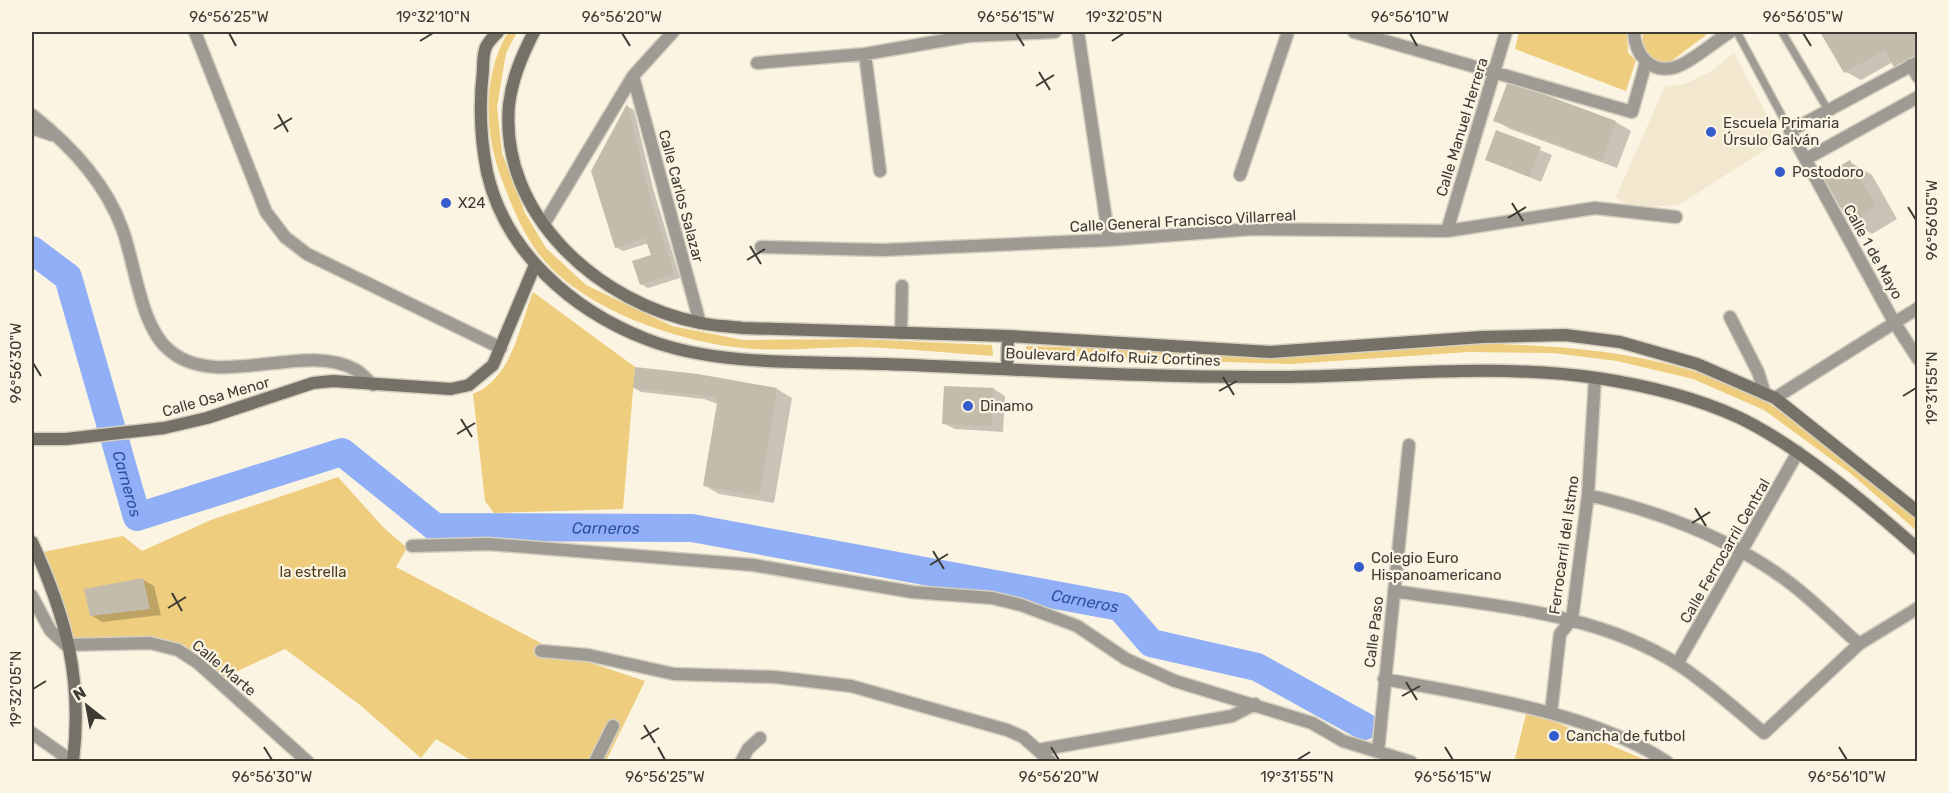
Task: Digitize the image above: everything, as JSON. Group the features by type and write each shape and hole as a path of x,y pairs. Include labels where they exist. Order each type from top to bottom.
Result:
{"main road":[{"name":"Boulevard Adolfo Ruiz Cortines","path":"498,32 485,47 479,106 481,144 491,188 508,228 535,265 568,296 609,321 648,340 696,354 741,358 1007,369 1274,377 1410,375 1488,370 1595,378 1658,390 1737,417 1798,452 1917,549"},
{"name":"Boulevard Adolfo Ruiz Cortines","path":"534,32 518,64 509,105 511,150 523,190 561,247 590,274 655,310 700,323 742,328 1008,336 1270,352 1482,337 1565,335 1620,342 1697,364 1770,396 1917,512"},
{"name":"Calle Osa Menor","path":"32,439 125,433 207,418 313,383 333,381 451,389 469,385 493,365 535,265"},
{"path":"1007,369 1008,336"},
{"path":"32,542 62,615 66,645 75,679 78,711 73,762"}],"street":[{"path":"195,32 266,212 285,237 308,254 501,348"},
{"path":"544,224 633,76 673,32"},
{"path":"757,63 865,54 969,36 1055,32"},
{"path":"1078,32 1109,240"},
{"path":"1239,175 1287,32"},
{"path":"1354,32 1496,70 1632,112 1646,62"},
{"name":"Calle Manuel Herrera","path":"1447,231 1506,32"},
{"path":"1634,32 1638,54 1646,62 1660,69 1676,67 1730,32"},
{"path":"865,54 880,171"},
{"path":"1790,131 1914,63 1917,77"},
{"name":"Calle Carlos Salazar","path":"633,76 700,323"},
{"path":"1806,159 1917,97"},
{"path":"32,115 62,139 96,180 121,226 146,314 167,349 184,361 211,367 324,361 355,369 373,385"},
{"path":"32,128 62,139"},
{"name":"Calle 1 de Mayo","path":"1790,131 1894,322 1917,359"},
{"name":"Calle General Francisco Villarreal","path":"761,247 883,250 1109,240 1252,229 1447,231 1595,208 1676,217"},
{"path":"902,286 902,333"},
{"path":"1730,317 1770,396 1917,308"},
{"name":"Ferrocarril del Istmo","path":"1551,713 1560,634 1572,619 1588,495 1595,378"},
{"name":"Calle Paso","path":"1378,747 1409,445"},
{"name":"Calle Ferrocarril Central","path":"1677,664 1798,452"},
{"path":"1588,495 1634,506 1700,531 1741,553 1786,580 1859,644"},
{"path":"412,546 488,544 731,563 912,592 992,598 1022,605 1077,626 1126,659 1175,681 1312,723 1343,741 1378,747 1411,762"},
{"path":"1394,591 1572,619 1626,638 1677,664 1722,696 1764,733 1859,644 1917,608"},
{"path":"32,596 50,630 66,645"},
{"name":"Calle Marte","path":"66,645 150,643 178,650 198,663 308,762"},
{"path":"541,651 588,655 674,674 775,677 851,686 1007,730 1023,737 1051,762"},
{"path":"1384,679 1515,703 1551,713 1599,729 1667,762"},
{"path":"1038,750 1232,717 1256,704"},
{"path":"595,762 613,726"},
{"path":"32,733 73,762"},
{"path":"741,762 748,749 760,738"}],"lane":[{"name":"Calle 1 de Mayo","path":"1737,32 1790,131"},
{"path":"1782,32 1828,110"}],"shaded area":[{"name":"Escuela Primaria Úrsulo Galván","path":"1734,53 1780,140 1679,205 1629,208 1616,197 1665,86 1684,84 1710,72"}],"green space":[{"path":"508,32 517,32 506,53 497,107 502,153 525,213 546,248 586,285 672,326 743,340 859,339 992,345 993,356 908,349 843,347 771,350 716,344 660,330 631,319 579,290 556,273 532,244 513,208 496,162 488,105 494,67"},
{"path":"1519,32 1627,32 1628,53 1636,60 1626,91 1515,49"},
{"path":"1643,32 1710,32 1666,65 1652,61 1642,50"},
{"path":"533,292 635,367 623,509 494,513 485,501 473,394 497,376 505,364 518,336"},
{"path":"1470,343 1546,346 1622,355 1696,372 1732,385 1777,409 1835,453 1917,520 1917,531 1850,473 1764,410 1693,379 1617,361 1553,353 1469,352 1290,364 1026,355 1026,346 1290,354"},
{"name":"la estrella","path":"338,477 383,527 407,548 396,567 558,652 645,681 606,761 472,761 436,739 421,758 360,705 285,649 223,678 183,644 66,645 38,553 123,536 142,551 211,520"},
{"name":"Cancha de futbol","path":"1527,710 1648,761 1514,762"}],"building":[{"path":"1820,32 1917,32 1917,57 1895,69 1885,50 1844,73"},
{"path":"1508,81 1616,121 1602,160 1493,121"},
{"path":"627,104 646,182 674,274 640,285 632,261 651,255 645,238 615,248 591,171"},
{"path":"1496,130 1541,147 1529,177 1485,160"},
{"path":"1850,160 1876,206 1849,222 1822,176"},
{"path":"635,367 698,374 777,388 759,496 703,486 718,397 633,388"},
{"name":"Dinamo","path":"944,386 994,388 992,426 942,424"},
{"path":"143,578 150,609 90,616 84,589"}],"waterway":[{"name":"Carneros","path":"32,250 68,277 137,517 342,452 435,527 692,528 1120,607 1151,643 1257,667 1364,726"}],"place":[{"name":"Escuela Primaria Úrsulo Galván","path":"1711,132"},
{"name":"Postodoro","path":"1780,172"},
{"name":"X24","path":"446,203"},
{"name":"Dinamo","path":"968,406"},
{"name":"Colegio Euro Hispanoamericano","path":"1359,567"},
{"name":"Cancha de futbol","path":"1554,736"}]}
